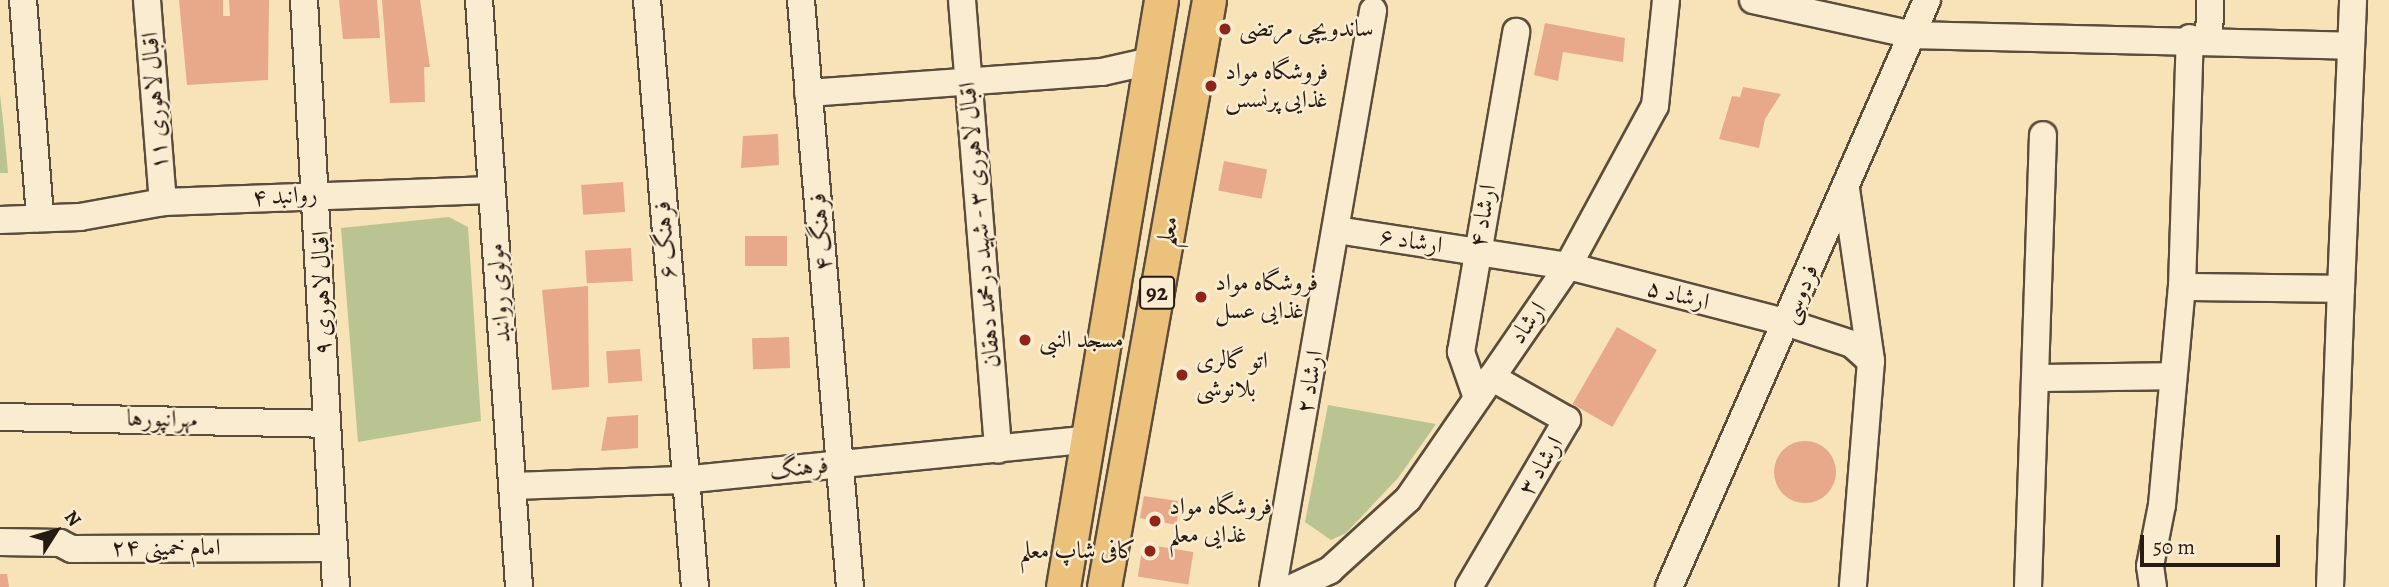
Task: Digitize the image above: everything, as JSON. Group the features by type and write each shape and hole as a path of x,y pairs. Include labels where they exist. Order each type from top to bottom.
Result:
{"main road":[{"name":"معلم","path":"1063,587 1085,440 1161,0"},
{"name":"معلم","path":"1104,587 1209,0"},
{"path":"1085,440 1129,449"}],"street":[{"path":"23,0 40,218"},
{"name":"اقبال لاهوری ۱۱","path":"147,0 163,202"},
{"name":"اقبال لاهوری ۹","path":"304,0 319,194 325,425 336,587"},
{"name":"مولوی روانبد","path":"479,0 519,587"},
{"name":"فرهنگ ۶","path":"647,0 682,480 695,587"},
{"name":"فرهنگ ۴","path":"801,0 842,464 850,587"},
{"name":"اقبال لاهوری ۳ - شهید درمحمد دهقان","path":"962,0 998,450"},
{"name":"ارشاد","path":"1294,587 1329,578 1408,499 1568,266 1655,106 1666,0"},
{"path":"1753,0 1832,8 1913,35 2200,38 2348,46"},
{"name":"فردوسی","path":"1670,587 1788,323 1927,0"},
{"path":"2153,587 2150,566 2162,505 2182,287 2200,38 2210,0"},
{"path":"2330,587 2348,46 2353,0"},
{"name":"ارشاد ۲","path":"1273,587 1374,11"},
{"name":"ارشاد ۴","path":"1484,387 1461,352 1516,32"},
{"path":"808,93 1102,72 1151,61"},
{"path":"2028,587 2043,135"},
{"path":"1846,188 1871,361 1853,587"},
{"name":"روانبد ۴","path":"0,220 80,217 163,202 319,194 492,190"},
{"name":"ارشاد ۶","path":"1337,230 1568,266"},
{"name":"ارشاد ۵","path":"1568,266 1788,323 1852,344 1871,361"},
{"path":"2182,287 2341,289"},
{"path":"2036,378 2173,376"},
{"name":"ارشاد ۳","path":"1469,587 1567,420 1484,387"},
{"name":"مهرانپورها","path":"0,417 325,425"},
{"name":"فرهنگ","path":"513,486 682,480 1085,440"},
{"name":"امام خمینی ۲۴","path":"0,542 60,543 72,549 333,548"}],"green space":[{"path":"0,94 4,130 8,173 0,173"},
{"path":"449,217 468,227 481,421 358,442 341,228"},
{"path":"1328,405 1436,424 1398,478 1346,533 1331,540 1305,522"}],"building":[{"path":"179,0 223,0 223,16 230,16 229,0 269,0 268,80 187,85"},
{"path":"339,0 377,0 380,38 343,39"},
{"path":"382,0 420,0 430,67 424,67 425,102 390,103"},
{"path":"1545,23 1625,38 1623,62 1563,52 1558,81 1534,75"},
{"path":"1743,87 1781,94 1765,119 1759,148 1719,139 1732,96 1740,97"},
{"path":"778,134 779,165 741,168 743,136"},
{"path":"1224,161 1267,169 1261,199 1218,190"},
{"path":"623,182 625,212 583,215 581,185"},
{"path":"745,236 787,236 787,266 745,266"},
{"path":"631,248 633,281 587,283 585,250"},
{"path":"588,286 589,387 552,390 542,290"},
{"path":"1617,327 1657,350 1612,427 1572,404"},
{"path":"789,337 790,368 753,369 752,338"},
{"path":"640,349 642,381 608,383 606,351"},
{"path":"638,415 638,448 601,451 607,417"},
{"path":"1799,441 1811,441 1827,450 1834,460 1834,484 1827,494 1811,503 1799,503 1788,498 1779,489 1774,478 1774,466 1779,455 1788,446"},
{"path":"1144,496 1178,501 1177,525 1140,518"},
{"path":"1143,544 1193,552 1188,585 1138,577"},
{"path":"0,574 7,574 9,587 0,587"}],"place":[{"name":"ساندویچی مرتضی","path":"1225,29"},
{"name":"فروشگاه مواد غذایی پرنسس","path":"1211,86"},
{"name":"فروشگاه مواد غذایی عسل","path":"1201,297"},
{"name":"مسجد النبی","path":"1025,340"},
{"name":"اتو گالری بلانوشی","path":"1182,375"},
{"name":"فروشگاه مواد غذایی معلم","path":"1155,521"},
{"name":"کافی شاپ معلم","path":"1150,551"}]}
